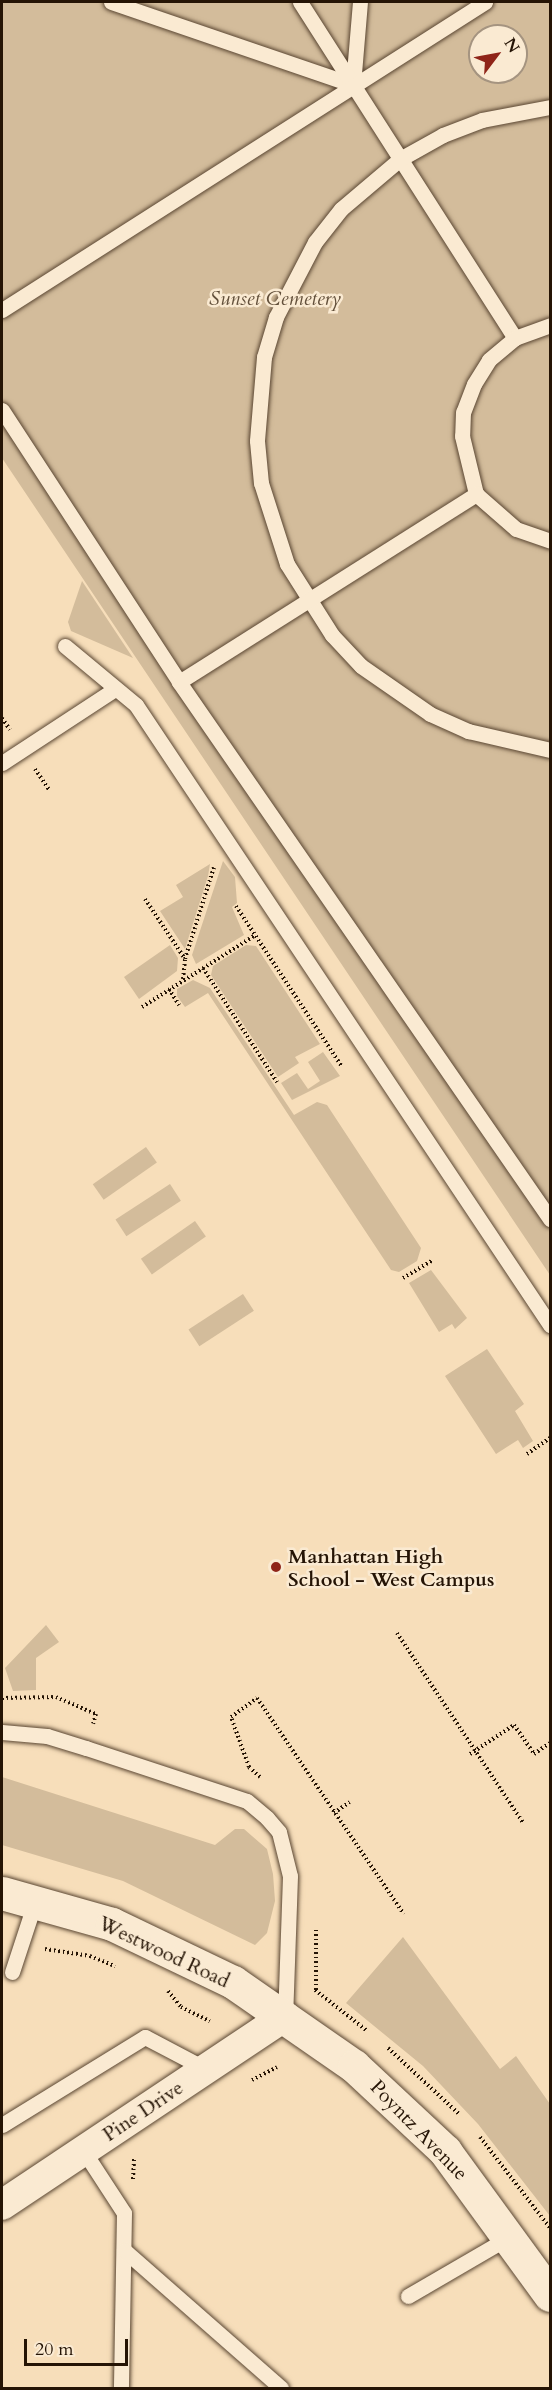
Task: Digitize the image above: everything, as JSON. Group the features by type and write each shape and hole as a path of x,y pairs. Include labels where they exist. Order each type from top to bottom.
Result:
{"street":[{"name":"Westwood Road","path":"2,1893 112,1924 233,1982 285,2016"},
{"name":"Pine Drive","path":"2,2205 285,2016"},
{"name":"Poyntz Avenue","path":"285,2016 404,2108 445,2151 511,2236 550,2295"}],"lane":[{"path":"111,2 353,86"},
{"path":"300,2 515,338"},
{"path":"353,86 360,2"},
{"path":"2,310 485,2"},
{"path":"550,107 482,120 400,159 341,209 315,242 280,307 264,357 257,441 261,483 287,564 307,601 361,666 430,714 468,731 550,750"},
{"path":"550,325 515,338 489,360 463,412 462,436 476,494 516,529 550,541"},
{"path":"2,410 179,682 548,1211"},
{"path":"179,682 476,494"},
{"path":"65,646 136,705 550,1325"},
{"path":"2,762 111,685"},
{"path":"2,1732 67,1742 247,1801 267,1818 279,1832 290,1876 285,2016"},
{"path":"12,1972 25,1944 35,1902"},
{"path":"2,2125 145,2037 206,2069"},
{"path":"84,2150 124,2213 121,2388"},
{"path":"408,2296 511,2236"},
{"path":"124,2250 281,2388"}],"path":[{"path":"183,980 185,959 226,839"},
{"path":"145,898 185,959"},
{"path":"236,906 342,1067"},
{"path":"142,1007 254,936"},
{"path":"203,968 277,1082"},
{"path":"169,989 179,1005"},
{"path":"403,1278 433,1260"},
{"path":"527,1454 550,1438"},
{"path":"397,1633 523,1823"},
{"path":"2,1698 56,1697 96,1714"},
{"path":"264,1780 249,1767 231,1717 257,1698 404,1914"},
{"path":"470,1754 514,1725 534,1754 550,1743"},
{"path":"334,1813 351,1802"},
{"path":"316,1921 316,1990"},
{"path":"25,1944 90,1956 122,1969"},
{"path":"162,1988 181,2007 210,2021"},
{"path":"241,2084 277,2067"},
{"path":"134,2187 133,2158 139,2150"}],"green space":[{"name":"Sunset Cemetery","path":"2,2 550,2 550,1275 2,458"},
{"path":"82,581 133,658 71,631 68,622"},
{"path":"223,861 235,877 237,903 232,907 244,935 196,964 192,955"},
{"path":"210,864 185,949 160,911 183,897 176,885"},
{"path":"170,945 178,958 177,971 139,999 124,977"},
{"path":"246,945 256,946 320,1044 295,1057 299,1063 278,1077 211,975 213,966"},
{"path":"193,980 210,988 294,1115 317,1102 327,1105 421,1248 417,1261 399,1272 391,1270 208,993 185,1007 177,996 177,989"},
{"path":"323,1052 340,1076 292,1100 281,1083 297,1073 308,1089 320,1081 308,1062"},
{"path":"146,1147 157,1163 104,1200 93,1184"},
{"path":"170,1184 181,1201 126,1236 115,1219"},
{"path":"195,1221 206,1237 152,1274 141,1259"},
{"path":"431,1270 467,1318 455,1329 452,1324 439,1332 409,1283"},
{"path":"243,1294 254,1311 199,1346 188,1329"},
{"path":"487,1349 524,1404 515,1411 533,1441 523,1448 518,1440 496,1454 445,1376"},
{"path":"46,1625 59,1642 36,1658 36,1690 13,1691 5,1668"},
{"path":"2,1777 215,1845 235,1829 244,1829 267,1849 273,1874 275,1901 267,1933 255,1945 123,1881 2,1845"},
{"path":"403,1937 500,2069 516,2056 550,2104 550,2216 478,2124 423,2066 346,2003"}],"place":[{"name":"Manhattan High School - West Campus","path":"276,1567"}]}
